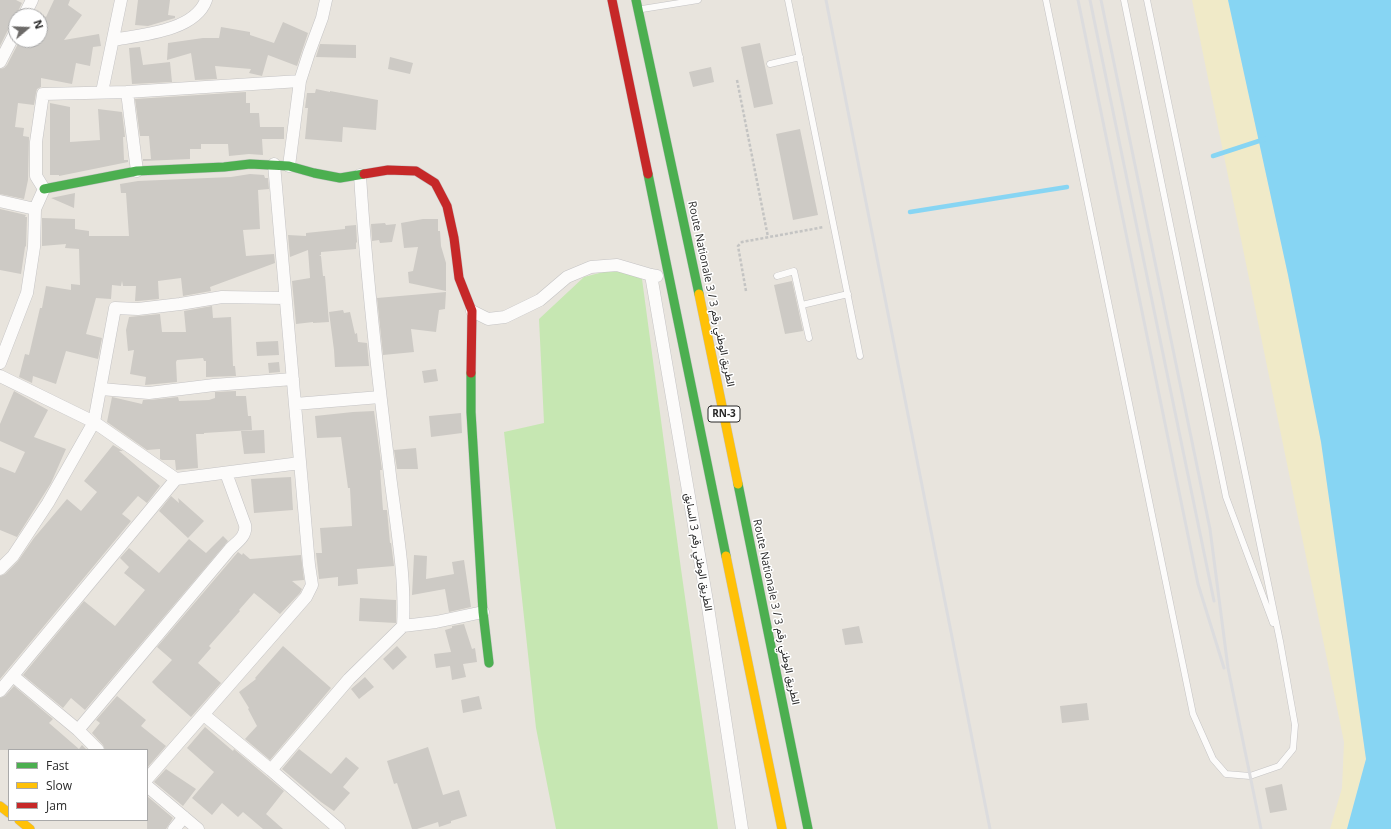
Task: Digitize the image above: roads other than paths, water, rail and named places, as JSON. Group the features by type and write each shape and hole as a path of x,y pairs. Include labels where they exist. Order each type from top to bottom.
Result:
{"main road":[{"name":"RN-3","path":"612,0 668,277 690,366 782,829"},
{"name":"Route Nationale 3 / الطريق الوطني رقم 3","path":"636,0 710,363 808,829"},
{"path":"44,188 137,171 224,167 250,164 274,164 289,166 340,178 388,170 416,171 436,183 447,206 454,238 459,278 472,311 471,412 484,612 489,663"},
{"path":"20,821 30,829"}],"street":[{"path":"102,92 121,0"},
{"path":"113,40 164,30 186,22 204,7 206,0"},
{"path":"289,166 300,81 322,18 326,0"},
{"path":"0,62 8,46"},
{"path":"0,363 27,293 34,247 35,209 44,188 36,176 36,142 44,94 128,92 300,81"},
{"path":"128,92 137,171"},
{"path":"148,778 306,597 312,585 292,379 274,164"},
{"path":"360,175 364,249 380,397 402,573 404,603 403,626"},
{"path":"0,201 35,209"},
{"path":"472,311 488,319 505,317 540,300 567,277 591,267 617,265 651,275 668,277"},
{"name":"الطريق الوطني رقم 3 السابق","path":"651,275 708,607 742,829"},
{"path":"0,569 13,556 48,503 94,422 116,308 159,306 222,297 285,298"},
{"path":"0,376 94,422 176,479 300,463"},
{"path":"101,389 148,394 214,385 292,379"},
{"path":"295,404 380,397"},
{"path":"78,730 230,549 245,534 245,525 226,473"},
{"path":"0,691 176,479"},
{"path":"271,770 349,679 403,626 436,622 484,612"},
{"path":"13,676 78,730 97,749"},
{"path":"204,715 271,770 339,829"},
{"path":"148,787 198,829"},
{"path":"174,829 184,817"}],"lane":[{"path":"638,10 698,0"},
{"path":"788,0 860,356"},
{"path":"1046,0 1193,714 1213,759 1226,774 1250,776 1279,766 1293,749 1295,725 1280,641 1147,0"},
{"path":"1124,0 1226,497 1280,641"},
{"path":"770,64 800,57"},
{"path":"777,276 794,271 809,338"},
{"path":"802,305 848,294"}],"water":[{"path":"1228,0 1391,0 1391,829 1347,829 1366,759 1321,442 1288,275"}],"waterway":[{"path":"1213,156 1265,139"},
{"path":"910,212 1067,187"}],"railway":[{"path":"826,0 990,829"},
{"path":"1078,0 1198,584 1224,668"},
{"path":"1090,0 1214,601"},
{"path":"1101,0 1210,529 1228,668 1261,829"}]}
